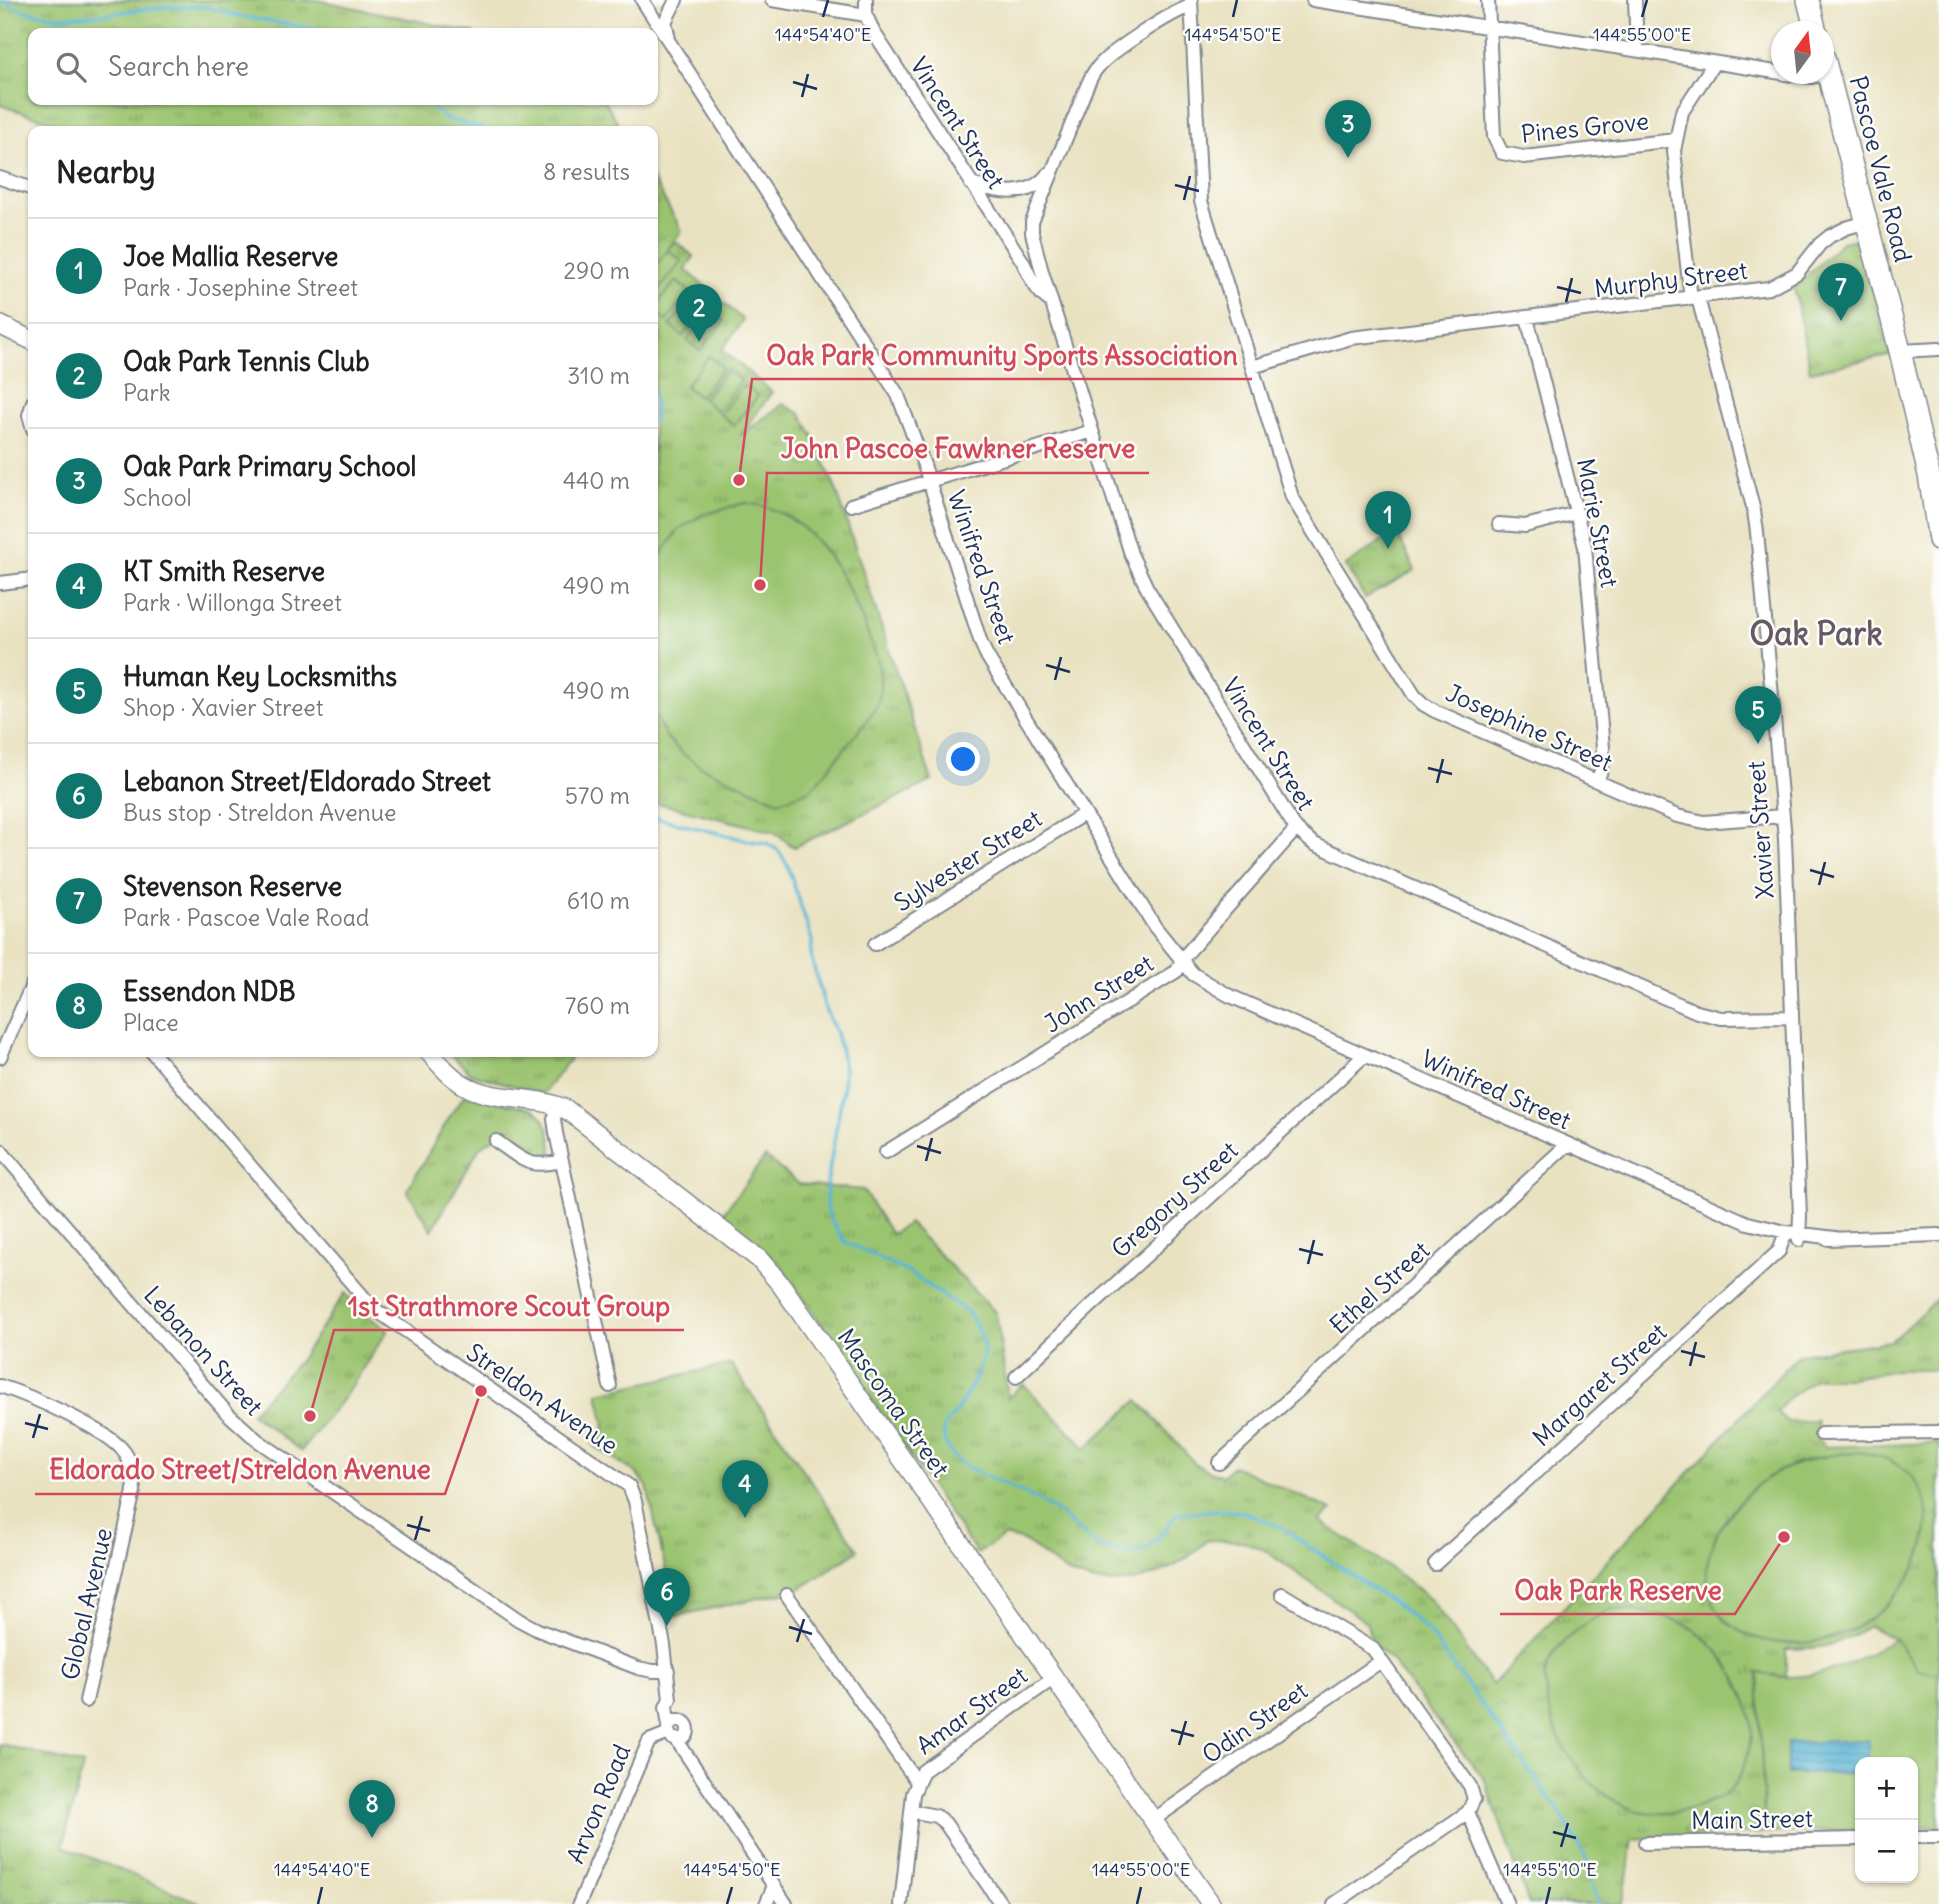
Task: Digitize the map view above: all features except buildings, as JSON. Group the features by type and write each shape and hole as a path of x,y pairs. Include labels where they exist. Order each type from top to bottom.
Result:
{"main road":[{"path":"1808,0 1813,21"},
{"name":"Pascoe Vale Road","path":"1831,84 1900,351 1929,475 1939,540"},
{"path":"0,326 28,339"},
{"name":"Mascoma Street","path":"434,1057 451,1076 470,1088 557,1105 744,1245 772,1273 1211,1904"}],"street":[{"name":"Winifred Street","path":"642,0 898,395 906,411 981,643 1155,927 1159,941 1196,984 1228,995 1748,1223 1785,1236 1835,1238 1939,1235"},
{"path":"772,0 866,15 866,0"},
{"path":"1313,0 1340,2 1771,71"},
{"path":"1488,0 1489,28"},
{"path":"1635,0 1637,50"},
{"path":"1042,272 1032,233 1032,222 1087,86 1098,67 1114,53 1191,3"},
{"name":"Josephine Street","path":"1191,3 1201,201 1296,505 1414,695 1435,711 1692,821 1715,822 1783,816"},
{"path":"668,38 666,22 673,5"},
{"name":"Vincent Street","path":"866,15 873,31 1023,262 1035,286 1043,297 1052,302"},
{"name":"Pines Grove","path":"1489,28 1494,136 1502,153 1524,157 1675,140"},
{"name":"Xavier Street","path":"1714,63 1682,112 1675,140 1675,165 1694,298 1754,511 1783,816 1793,1017 1799,1237"},
{"path":"971,184 995,192 1013,192 1038,184 1054,166"},
{"path":"0,178 28,187"},
{"name":"Murphy Street","path":"1252,367 1351,338 1769,288 1797,272 1830,236 1867,222"},
{"name":"Vincent Street","path":"1023,262 1034,271 1042,272 1138,572 1296,829 1314,844 1697,1012 1721,1018 1793,1017"},
{"name":"Marie Street","path":"1527,318 1586,556 1604,748 1597,781"},
{"path":"1900,351 1939,349"},
{"path":"851,505 1091,428"},
{"path":"1499,524 1525,526 1577,513"},
{"path":"0,583 28,580"},
{"name":"Sylvester Street","path":"875,944 1084,814"},
{"name":"John Street","path":"886,1152 1180,965 1296,829"},
{"path":"0,1057 28,994"},
{"name":"Gregory Street","path":"1016,1377 1365,1055"},
{"name":"Streldon Avenue","path":"156,1057 373,1308 629,1486 637,1513 668,1676"},
{"path":"557,1105 554,1125 610,1386"},
{"path":"496,1141 532,1164 544,1165 562,1161"},
{"name":"Ethel Street","path":"1219,1463 1568,1144"},
{"name":"Lebanon Street","path":"0,1150 227,1413 257,1440 519,1620 538,1630 638,1668 668,1676"},
{"name":"Margaret Street","path":"1435,1564 1779,1251 1785,1236"},
{"name":"Global Avenue","path":"0,1386 30,1396 108,1437 125,1453 133,1472 134,1491 86,1701"},
{"path":"1821,1434 1939,1432"},
{"path":"1282,1594 1373,1649 1470,1786 1474,1799 1468,1812 1334,1904"},
{"path":"787,1595 917,1782"},
{"name":"Odin Street","path":"1153,1820 1381,1661"},
{"path":"668,1676 670,1699 666,1707 675,1733 719,1807 786,1904"},
{"name":"Amar Street","path":"901,1904 911,1811 917,1782 923,1771 1054,1678"},
{"name":"Arvon Road","path":"579,1904 649,1741 675,1733 673,1721 682,1721 670,1699"},
{"path":"911,1811 936,1816 945,1823 1001,1904"},
{"path":"1468,1812 1507,1904"},
{"path":"1918,1838 1939,1837"},
{"name":"Main Street","path":"1645,1843 1855,1839"},
{"path":"766,1904 774,1886"}],"green space":[{"path":"0,0 318,0 451,28 28,28 28,105 607,105 620,126 65,126 0,105"},
{"path":"658,189 682,231 668,249 675,241 694,257 685,269 743,320 722,350 772,392 740,436 783,404 801,414 815,439 837,492 932,781 794,847 774,832 658,803 658,341 661,335 658,332"},
{"path":"1858,239 1890,355 1810,371 1794,288 1842,242"},
{"path":"668,250 682,261 658,291 658,263"},
{"path":"676,281 690,292 666,321 658,314 658,303"},
{"path":"694,296 707,307 683,336 670,325"},
{"path":"711,310 724,321 700,351 687,340"},
{"path":"709,356 723,368 699,397 685,386"},
{"path":"727,370 741,381 717,411 703,399"},
{"path":"744,385 758,396 734,425 720,414"},
{"path":"744,503 768,508 788,517 807,531 836,567 857,609 879,665 881,680 877,705 821,777 809,790 798,795 778,801 701,767 667,738 658,721 658,560 679,529 703,515"},
{"path":"1396,531 1415,570 1365,598 1346,566"},
{"path":"453,1057 571,1057 543,1094 472,1074"},
{"path":"465,1095 536,1111 548,1127 552,1154 538,1162 496,1137 480,1147 432,1230 407,1190"},
{"path":"765,1157 799,1184 863,1190 891,1234 909,1223 996,1313 1008,1398 1023,1384 1086,1448 1138,1400 1196,1465 1222,1476 1233,1466 1332,1510 1320,1521 1403,1577 1432,1601 1492,1685 1799,1354 1891,1341 1939,1297 1939,1370 1896,1370 1852,1378 1815,1378 1786,1401 1777,1412 1788,1422 1817,1421 1818,1440 1826,1447 1939,1443 1939,1674 1918,1670 1895,1639 1869,1626 1829,1645 1786,1649 1786,1677 1758,1673 1765,1833 1633,1839 1623,1904 1529,1904 1484,1778 1392,1661 1371,1642 1367,1623 1263,1549 1243,1541 1207,1540 1177,1564 1159,1573 1121,1582 1083,1579 1060,1568 1025,1542 1005,1536 977,1554 780,1264 722,1215"},
{"path":"345,1293 362,1312 388,1330 345,1396 301,1451 251,1413 299,1361"},
{"path":"731,1364 858,1550 800,1589 676,1616 647,1486 636,1473 593,1445 605,1426 598,1393"},
{"path":"1852,1452 1872,1454 1899,1465 1913,1478 1923,1496 1927,1531 1919,1558 1908,1579 1894,1598 1876,1614 1834,1637 1788,1643 1764,1640 1741,1632 1718,1611 1709,1591 1707,1565 1720,1529 1747,1494 1773,1474 1802,1462"},
{"path":"1610,1609 1647,1612 1682,1623 1709,1642 1731,1670 1747,1703 1752,1735 1739,1778 1721,1796 1700,1806 1679,1811 1658,1813 1627,1807 1596,1787 1583,1774 1562,1743 1549,1708 1545,1675 1548,1664 1561,1644 1570,1636"},
{"path":"1895,1639 1918,1670 1939,1674 1939,1827 1918,1828 1918,1757 1855,1757 1855,1830 1765,1833 1758,1673 1801,1676 1829,1671"},
{"path":"0,1744 83,1765 63,1846 202,1904 0,1904"}],"water":[{"path":"1868,1740 1868,1757 1855,1757 1855,1773 1787,1774 1787,1743"}],"waterway":[{"path":"0,0 25,11 58,17 167,7 207,7 239,16 310,28"},
{"path":"429,105 446,119 472,126"},
{"path":"658,818 766,843 778,850 787,864 812,940 811,957 826,1011 836,1033 844,1069 827,1183 826,1204 830,1219 845,1242 910,1273 969,1313 983,1340 984,1355 974,1382 954,1415 944,1425 945,1441 954,1457 974,1471 1051,1508 1099,1546 1122,1553 1136,1553 1149,1546 1178,1513 1221,1510 1243,1512 1279,1526 1401,1608 1428,1631 1561,1814 1585,1857 1598,1904"}],"place":[{"name":"Oak Park Primary School","path":"1348,158"},
{"name":"Stevenson Reserve","path":"1841,321"},
{"name":"Oak Park Tennis Club","path":"699,342"},
{"name":"Oak Park Community Sports Association","path":"739,480"},
{"name":"Joe Mallia Reserve","path":"1388,549"},
{"name":"John Pascoe Fawkner Reserve","path":"760,585"},
{"name":"Human Key Locksmiths","path":"1758,744"},
{"name":"Eldorado Street/Streldon Avenue","path":"481,1391"},
{"name":"1st Strathmore Scout Group","path":"310,1416"},
{"name":"KT Smith Reserve","path":"745,1518"},
{"name":"Oak Park Reserve","path":"1784,1537"},
{"name":"Lebanon Street/Eldorado Street","path":"667,1626"},
{"name":"Essendon NDB","path":"372,1838"}],"district":[{"name":"Oak Park","path":"1816,634"}]}
